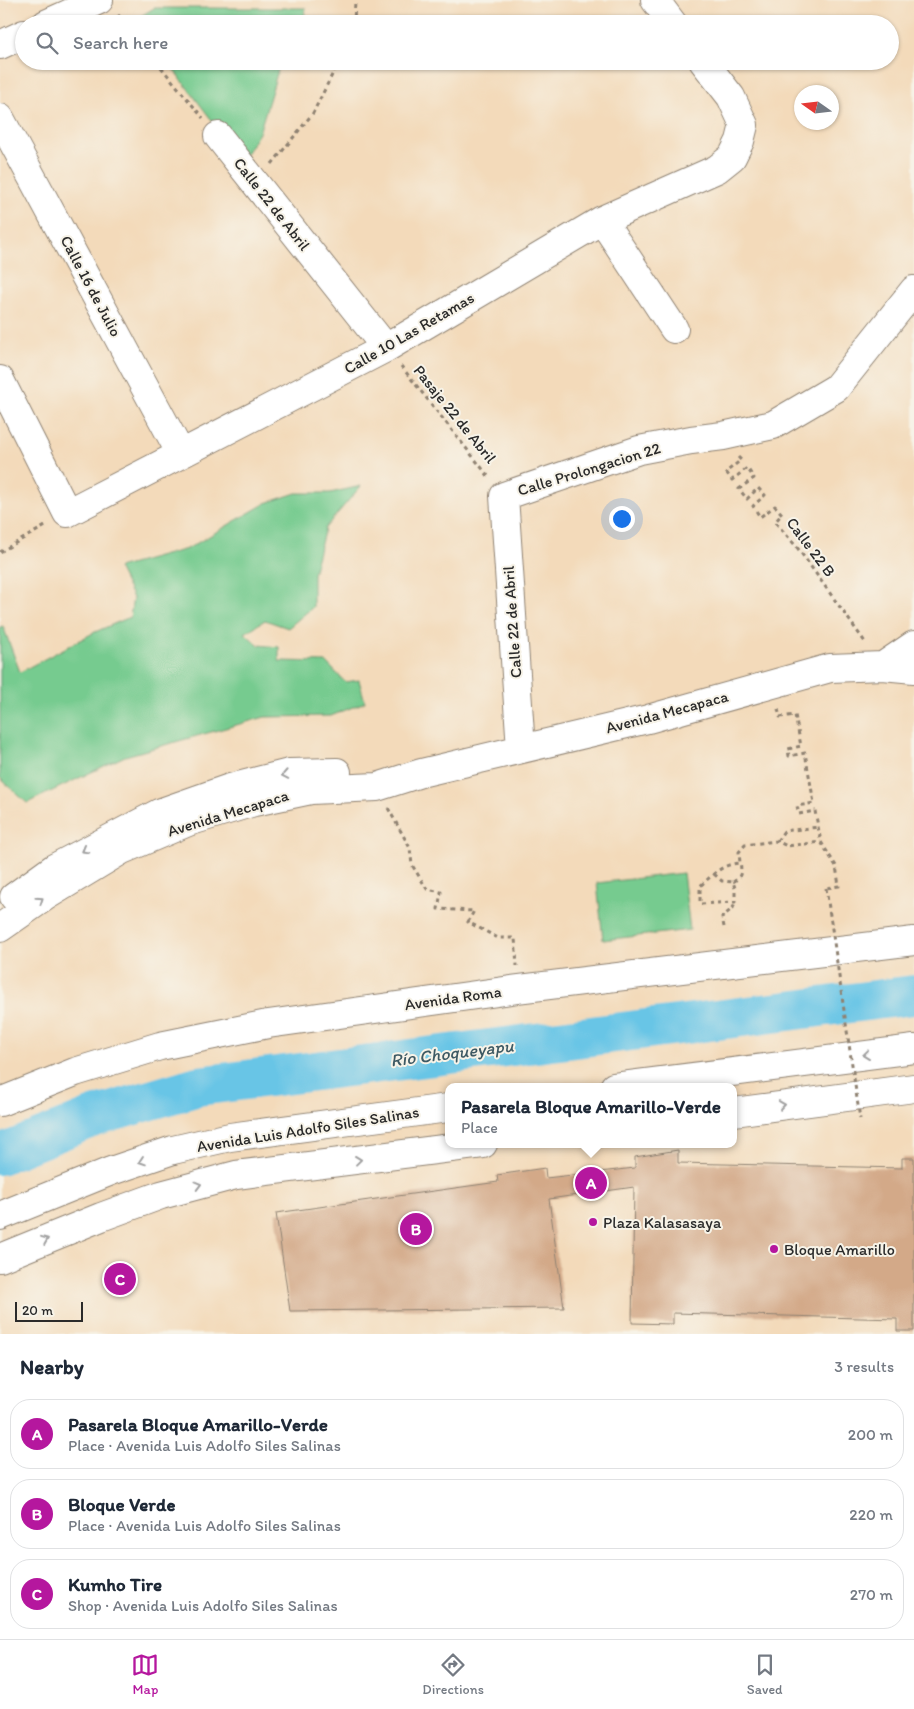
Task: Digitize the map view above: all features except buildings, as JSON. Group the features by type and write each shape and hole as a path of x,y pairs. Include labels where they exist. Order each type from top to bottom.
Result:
{"street":[{"path":"66,15 99,0"},
{"path":"655,0 666,15"},
{"path":"0,45 15,38"},
{"name":"Calle 10 Las Retamas","path":"67,513 386,348 602,220 717,169 732,157 740,141 744,125 731,97 710,70"},
{"name":"Calle 16 de Julio","path":"0,118 181,454"},
{"name":"Calle 22 de Abril","path":"218,136 386,348"},
{"path":"602,220 674,329"},
{"name":"Calle Prolongacion 22","path":"504,496 639,450 723,436 773,425 836,388 914,290"},
{"path":"0,380 67,513"},
{"name":"Calle 22 de Abril","path":"504,496 521,749"},
{"path":"883,666 914,645"},
{"name":"Avenida Mecapaca","path":"0,928 46,896 122,850 188,822 254,802 311,790 377,786 421,773 648,719 830,668 883,666 914,669"},
{"name":"Avenida Mecapaca","path":"0,907 54,868 90,847 159,813 230,788 289,773 337,772 340,770 421,773"},
{"name":"Avenida Roma","path":"1,1101 75,1072 160,1046 268,1024 518,989 914,941"},
{"path":"646,1083 914,1049"},
{"path":"737,1112 914,1088"},
{"name":"Avenida Luis Adolfo Siles Salinas","path":"0,1216 111,1172 173,1150 230,1137 445,1108"},
{"name":"Avenida Luis Adolfo Siles Salinas","path":"0,1258 161,1195 236,1175 451,1148"}],"path":[{"path":"354,15 355,0"},
{"path":"163,70 218,136"},
{"path":"256,184 312,113 334,70"},
{"name":"Pasaje 22 de Abril","path":"386,348 504,496"},
{"name":"Calle 22 B","path":"723,436 741,460 726,472 732,480 747,468 754,478 739,489 748,499 758,488 765,495 753,506 760,516 775,506 782,514 775,522 796,546 883,666"},
{"path":"0,552 67,513"},
{"path":"792,678 792,707 778,709 780,717 795,715 801,746 788,749 789,756 805,754 814,803 797,806 799,814 815,811 821,842 836,866 839,886 826,888 860,1118"},
{"path":"377,786 410,848 412,865 427,889 441,892 438,909 474,911 468,922 498,938 515,938 518,989"},
{"path":"777,841 784,832 819,827"},
{"path":"714,874 722,882 737,880 741,869 739,852 745,845 777,841 787,846 821,842"},
{"path":"735,902 700,904 700,886 729,864 740,863"},
{"path":"724,927 722,916 733,908 735,902 735,888 732,882"}],"green space":[{"path":"154,8 306,8 305,15 143,15"},
{"path":"174,70 278,70 259,133 242,160"},
{"path":"361,486 325,528 313,574 313,607 288,628 265,620 245,633 258,645 279,647 279,661 326,662 345,682 359,680 365,702 331,716 265,717 125,756 27,803 0,778 0,627 3,626 20,672 95,632 130,617 133,598 118,568 187,549 266,503 296,493 330,493"},
{"path":"683,873 690,930 603,940 597,883"}],"waterway":[{"name":"Río Choqueyapu","path":"0,1155 94,1117 198,1086 914,995"}],"place":[{"name":"Pasarela Bloque Amarillo-Verde","path":"591,1183"},
{"name":"Plaza Kalasasaya","path":"593,1222"},
{"name":"Bloque Verde","path":"416,1229"},
{"name":"Bloque Amarillo","path":"774,1249"},
{"name":"Kumho Tire","path":"120,1279"}]}
